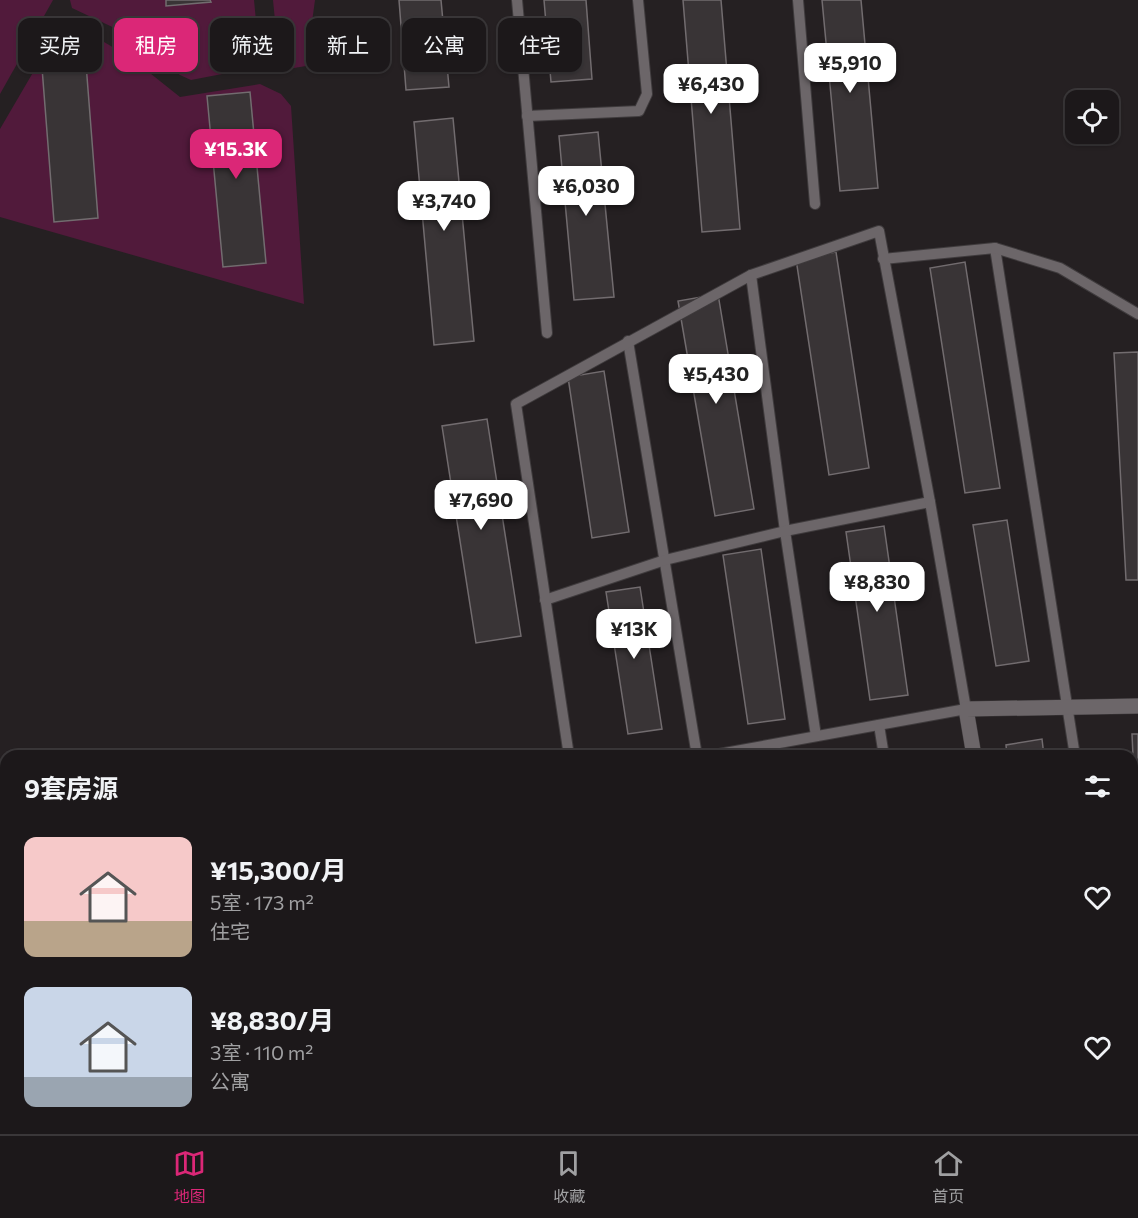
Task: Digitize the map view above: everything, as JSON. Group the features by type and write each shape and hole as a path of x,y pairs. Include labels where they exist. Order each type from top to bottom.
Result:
{"street":[{"path":"973,750 966,709 1138,706"}],"lane":[{"path":"517,0 547,333"},
{"path":"527,116 639,111 647,94 638,0"},
{"path":"798,0 815,204"},
{"path":"568,750 516,404 751,275 879,231 966,709 816,736 764,750"},
{"path":"995,248 1074,750"},
{"path":"883,259 995,248 1060,268 1138,314"},
{"path":"751,275 785,531 816,736"},
{"path":"628,341 696,750"},
{"path":"545,600 665,560 785,531 930,502"},
{"path":"879,725 883,750"}],"shaded area":[{"path":"0,0 53,0 43,18 18,18 18,62 0,94"},
{"path":"70,0 254,0 256,18 210,18 210,72 233,72 191,80 176,72 198,72 198,18 114,18 114,28 102,22 102,18 93,18 72,8"},
{"path":"273,0 315,0 313,18 306,18 306,66 294,68 294,18 275,18"},
{"path":"102,41 114,48 114,72 149,72 180,97 260,84 281,94 291,106 304,304 0,217 0,129 33,72 102,72"}],"building":[{"path":"166,0 210,0 211,2 166,6"},
{"path":"399,0 441,0 443,18 402,18 402,39"},
{"path":"544,0 586,0 592,79 551,82 550,72 582,72 582,18 546,18"},
{"path":"683,0 721,0 740,229 702,232"},
{"path":"822,0 861,0 878,188 840,191"},
{"path":"42,72 87,72 98,218 54,222"},
{"path":"405,72 448,72 449,87 406,90"},
{"path":"250,92 266,263 223,267 207,96"},
{"path":"453,118 474,341 434,345 414,122"},
{"path":"598,132 614,297 574,300 559,136"},
{"path":"836,252 869,468 829,475 796,259"},
{"path":"965,262 1000,488 965,493 930,268"},
{"path":"718,294 754,509 715,516 678,301"},
{"path":"1138,352 1138,580 1126,580 1114,353"},
{"path":"604,371 629,532 592,538 568,377"},
{"path":"487,419 521,636 476,643 442,426"},
{"path":"1007,520 1029,661 996,666 973,525"},
{"path":"884,526 908,695 870,700 846,532"},
{"path":"761,549 785,719 748,724 723,555"},
{"path":"640,587 662,729 628,734 606,592"},
{"path":"1132,734 1138,734 1138,750 1133,750"},
{"path":"1042,739 1043,750 1006,750 1006,745"}]}
